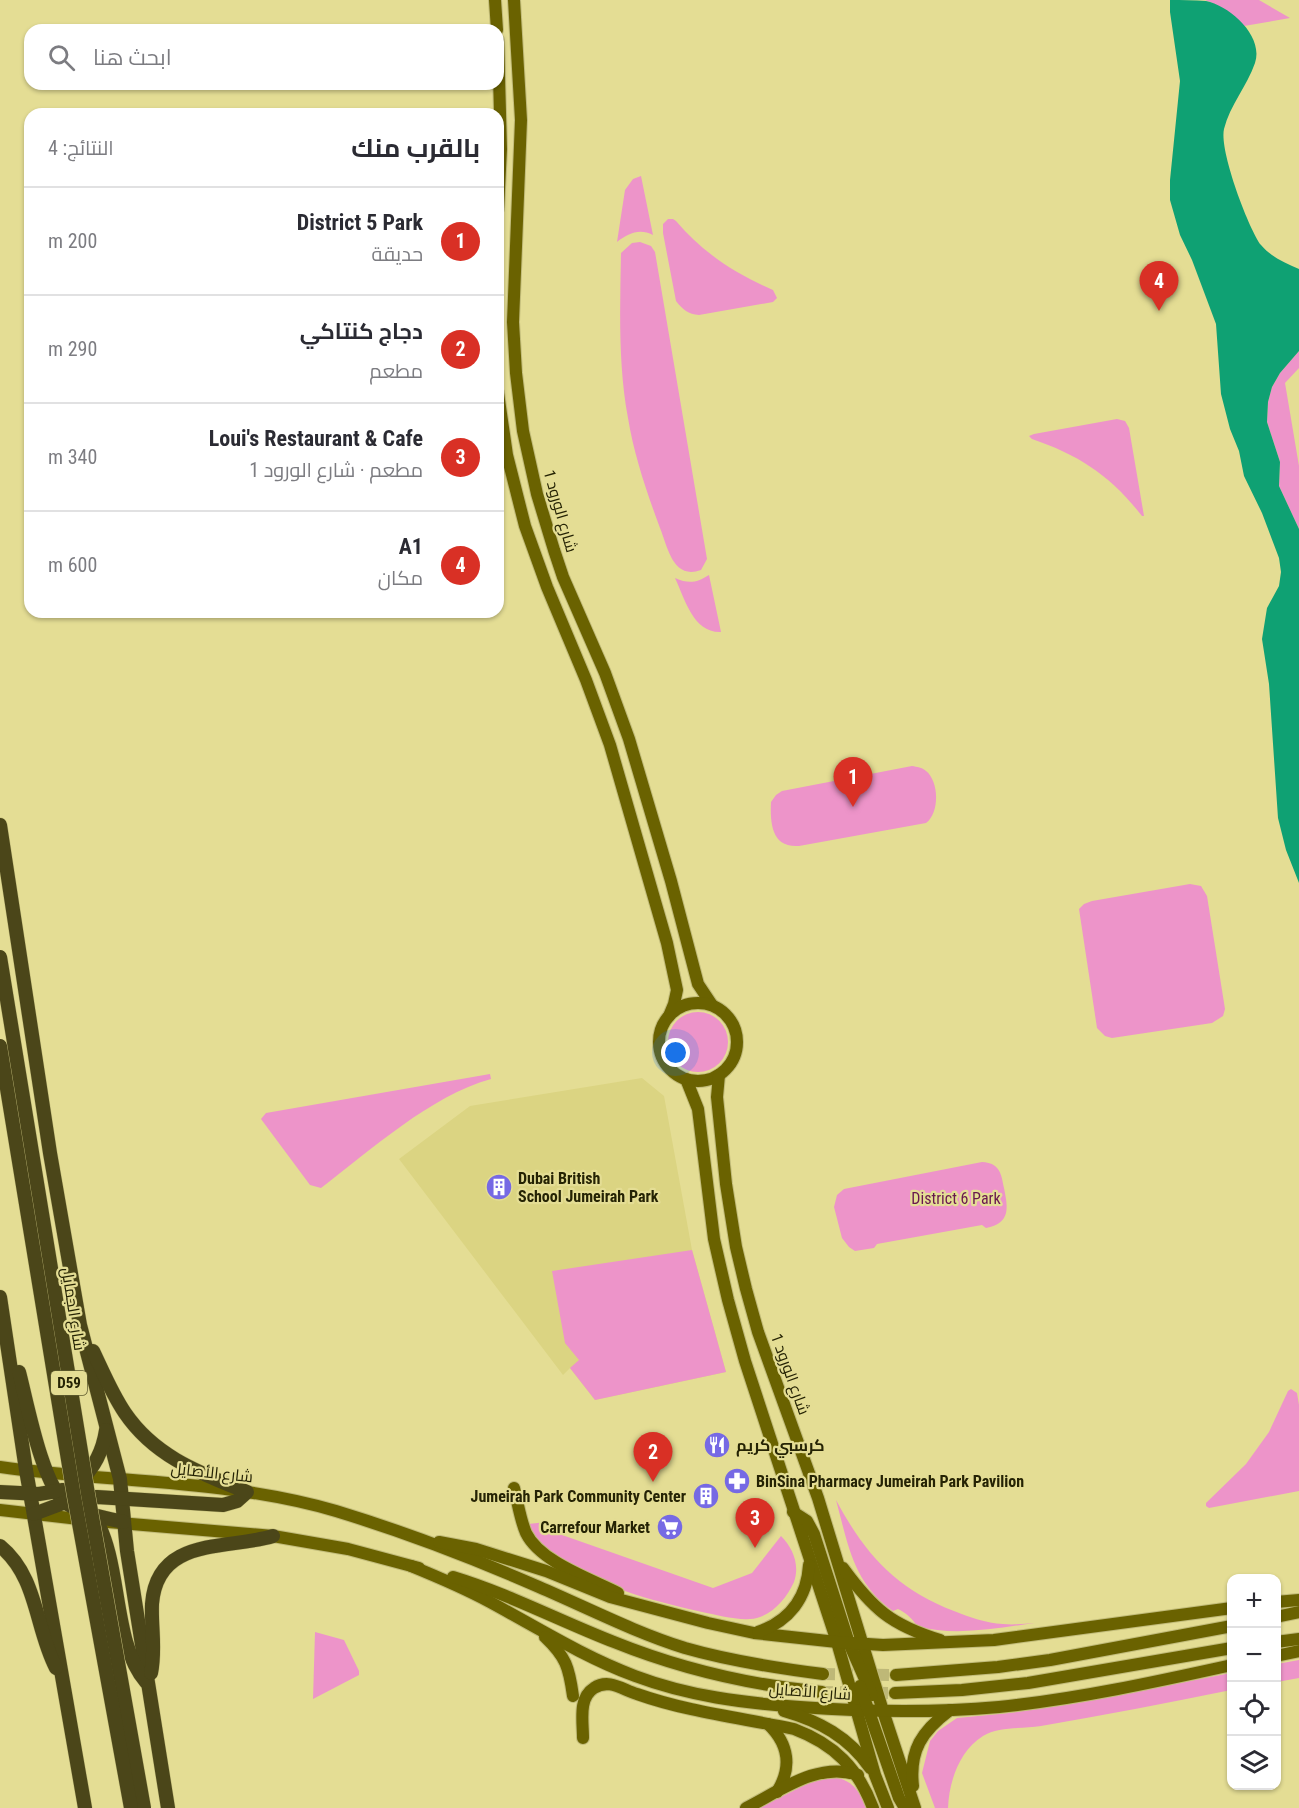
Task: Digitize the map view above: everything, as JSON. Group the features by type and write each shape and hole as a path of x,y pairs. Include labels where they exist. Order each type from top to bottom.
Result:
{"main road":[{"path":"495,0 497,24"},
{"name":"شارع الورود 1","path":"514,0 521,120 513,322 523,431 537,494 563,577 605,673 629,739 671,881 698,984 712,1005"},
{"path":"500,90 500,108"},
{"path":"504,434 525,526 610,745 667,943 677,990 674,1004 660,1035 660,1050 670,1069 686,1079 697,1081 708,1080 719,1075 734,1059 737,1038 733,1024 712,1005 688,1004 669,1016"},
{"name":"D59","path":"0,825 50,1153 80,1325 120,1479 127,1551 168,1808"},
{"name":"شارع الجمايل","path":"0,957 88,1494 144,1808"},
{"name":"شارع الجمايل","path":"0,1046 74,1496 131,1808"},
{"name":"شارع الورود 1","path":"719,1075 717,1097 726,1184 736,1247 746,1290 758,1332 800,1446 838,1562 862,1644 876,1711"},
{"path":"686,1079 698,1109 714,1239 728,1300 793,1512 809,1560 843,1643 864,1679 916,1808"},
{"path":"0,1326 1,1303"},
{"path":"1,1303 26,1470 85,1808"},
{"path":"1,1303 47,1475 67,1496 94,1518 107,1548 132,1661 147,1684"},
{"path":"0,1492 223,1505 237,1501 247,1492 192,1470 173,1459 139,1431 114,1394 80,1325"},
{"path":"34,1514 67,1496 85,1476 100,1453 106,1427"},
{"path":"0,1467 47,1475"},
{"name":"شارع الأصايل","path":"47,1475 85,1476 247,1492 333,1510 416,1538 522,1580 616,1623 685,1647 753,1664 823,1674"},
{"path":"514,1488 526,1533 542,1553 644,1605"},
{"path":"0,1510 124,1522"},
{"path":"793,1512 807,1521 814,1534 843,1643 856,1711 875,1775 888,1808"},
{"name":"شارع الأصايل","path":"124,1522 273,1536 348,1549 499,1592 612,1642 671,1663 749,1683 822,1692"},
{"path":"147,1684 153,1659 152,1602 156,1586 164,1571 180,1556 194,1549 273,1536"},
{"name":"شارع الأصايل","path":"416,1538 476,1549 546,1571 610,1597 708,1623 754,1633 843,1643 949,1643 1039,1635 1117,1622 1227,1609"},
{"path":"0,1546 18,1567 31,1590 52,1660 63,1676"},
{"path":"754,1633 771,1627 786,1617 796,1605 804,1592 809,1560"},
{"path":"838,1562 864,1597 884,1615 912,1631 949,1643"},
{"name":"شارع الأصايل","path":"411,1566 479,1596 592,1657 636,1676 681,1690 757,1704 856,1711 950,1710 1038,1702 1227,1666"},
{"path":"1281,1602 1299,1600"},
{"path":"1281,1616 1299,1612"},
{"path":"536,1627 565,1659 569,1668 573,1696"},
{"path":"896,1675 967,1670 1050,1660 1227,1627"},
{"path":"1281,1641 1299,1639"},
{"path":"896,1693 962,1690 1028,1683 1227,1649"},
{"path":"1281,1655 1299,1651"},
{"path":"583,1738 584,1699 593,1688 608,1684 679,1706 794,1729 821,1741 842,1757 858,1775 873,1808"},
{"path":"757,1704 807,1718 825,1726 855,1749 875,1775"},
{"path":"916,1808 911,1773 916,1749 928,1729 950,1710"},
{"path":"876,1711 899,1798 905,1808"},
{"path":"767,1724 781,1739 787,1759 783,1782 777,1792"},
{"path":"746,1808 823,1771 840,1771 858,1775"}],"shaded area":[{"path":"1170,0 1206,1 1225,9 1243,24 1255,43 1255,63 1224,129 1226,153 1242,206 1255,236 1261,245 1274,256 1299,269 1299,351 1280,373 1272,387 1268,402 1267,422 1280,462 1279,486 1299,529 1299,883 1286,850 1278,818 1269,684 1262,639 1267,608 1279,586 1281,572 1279,558 1262,513 1244,476 1239,451 1230,429 1221,394 1216,324 1180,235 1170,200 1180,81"},
{"path":"642,1078 664,1096 692,1250 726,1372 595,1400 570,1368 563,1375 399,1159 470,1106"}],"green space":[{"path":"1205,0 1259,0 1290,18 1244,26 1226,10"},
{"path":"641,176 653,235 634,232 617,242 625,190 633,179"},
{"path":"668,219 676,221 697,243 721,262 773,290 777,298 773,302 699,315 686,311 676,301 663,233 663,224"},
{"path":"640,242 651,246 655,252 707,559 701,570 692,572 678,566 666,544 637,460 625,398 620,336 621,253 632,243"},
{"path":"1299,351 1299,368 1285,383 1299,466 1299,529 1279,486 1280,462 1267,422 1268,402 1272,387 1280,373"},
{"path":"1117,419 1125,421 1129,428 1144,516 1118,489 1093,468 1029,436"},
{"path":"709,575 721,632 711,631 697,621 675,578 692,582"},
{"path":"912,766 926,771 935,789 936,805 931,818 926,823 799,846 783,843 774,833 771,802 782,791"},
{"path":"1190,884 1201,886 1207,896 1225,1009 1223,1016 1212,1023 1112,1038 1105,1036 1097,1028 1079,909 1092,901"},
{"path":"698,1012 710,1014 723,1025 728,1042 726,1054 715,1067 698,1072 686,1070 673,1059 668,1042 670,1030 681,1017"},
{"path":"490,1074 491,1079 468,1087 424,1111 321,1188 310,1185 261,1119 266,1113"},
{"name":"District 6 Park","path":"982,1162 992,1164 999,1171 1005,1195 1006,1214 994,1226 986,1228 982,1225 877,1244 874,1248 855,1251 842,1238 834,1207 837,1195 844,1189"},
{"path":"692,1250 726,1372 595,1400 570,1368 579,1360 565,1343 552,1271"},
{"path":"1291,1389 1297,1393 1299,1405 1299,1491 1209,1508 1206,1506 1206,1503 1246,1464 1269,1432"},
{"path":"836,1500 871,1553 884,1568 915,1592 954,1611 984,1621 1007,1624 1035,1623 961,1631 917,1626 904,1612 898,1609 893,1611 869,1588 854,1562"},
{"path":"547,1522 545,1529 713,1588 752,1573 781,1536 794,1557 796,1576 791,1588 780,1603 760,1617 739,1619 702,1612 625,1591 588,1576 554,1555 534,1537 528,1524"},
{"path":"315,1632 344,1640 359,1675 313,1699"},
{"path":"1299,1660 1299,1678 1281,1681 1281,1663"},
{"path":"1227,1674 1227,1691 1065,1722 1004,1729 989,1733 975,1742 957,1768 948,1808 935,1808 922,1773 930,1741 938,1731 957,1718 1071,1704"},
{"path":"840,1778 855,1787 867,1808 759,1808 815,1780"}],"tunnel":[{"path":"823,1674 896,1675"},
{"path":"822,1692 895,1693"}],"place":[{"name":"A1","path":"1159,311"},
{"name":"District 5 Park","path":"853,807"},
{"name":"Dubai British School Jumeirah Park","path":"499,1187"},
{"name":"كرسبي كريم","path":"717,1445"},
{"name":"BinSina Pharmacy Jumeirah Park Pavilion","path":"737,1481"},
{"name":"دجاج كنتاكي","path":"653,1482"},
{"name":"Jumeirah Park Community Center","path":"706,1496"},
{"name":"Carrefour Market","path":"670,1527"},
{"name":"Loui's Restaurant & Cafe","path":"755,1548"}]}
